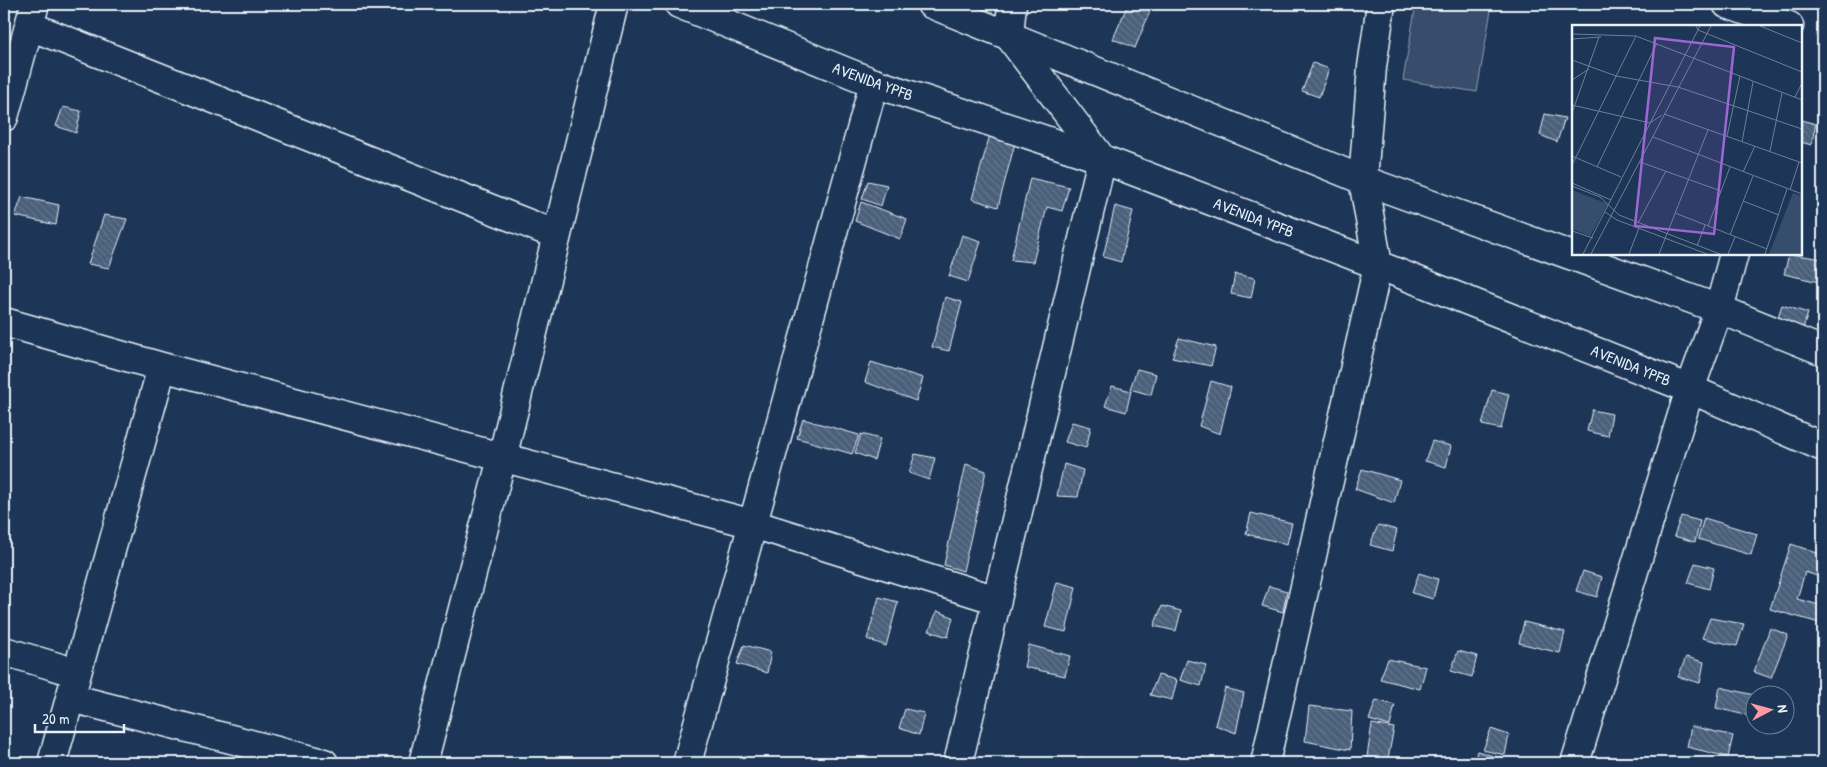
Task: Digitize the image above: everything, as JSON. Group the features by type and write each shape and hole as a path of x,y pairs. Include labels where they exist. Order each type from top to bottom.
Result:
{"street":[{"path":"423,763 502,458 614,4"},
{"name":"AVENIDA YPFB","path":"679,4 874,83 1102,159 1378,265 1690,389 1823,447"},
{"path":"931,4 1363,180 1720,309 1823,351"},
{"path":"958,763 1102,159 1010,36 1012,4"},
{"path":"1265,763 1378,265 1363,180 1372,67 1381,4"},
{"path":"1727,4 1785,25"},
{"path":"1788,25 1793,4"},
{"path":"4,117 33,15 557,235"},
{"path":"687,763 874,83"},
{"path":"1575,763 1690,389 1720,309 1734,255"},
{"path":"4,322 162,367 754,524 997,600"},
{"path":"52,763 162,367"},
{"path":"4,651 74,686 324,763"}],"shaded area":[{"path":"1416,4 1492,4 1477,92 1403,80"}],"building":[{"path":"1128,4 1153,4 1135,48 1113,39"},
{"path":"1823,16 1823,38 1816,36"},
{"path":"1313,63 1329,69 1319,97 1302,91"},
{"path":"63,107 81,111 76,133 56,126"},
{"path":"1545,114 1565,118 1557,142 1540,135"},
{"path":"1802,120 1816,124 1811,145 1802,142"},
{"path":"991,131 1015,143 998,207 972,199"},
{"path":"1030,178 1069,187 1062,211 1047,207 1033,262 1011,260"},
{"path":"868,181 887,185 881,206 862,199"},
{"path":"22,197 59,205 56,225 15,216"},
{"path":"861,202 907,219 900,239 855,221"},
{"path":"1115,206 1133,211 1121,262 1103,257"},
{"path":"104,215 127,219 109,268 88,264"},
{"path":"962,235 981,241 968,282 949,276"},
{"path":"1789,255 1823,259 1823,283 1784,274"},
{"path":"1235,274 1255,278 1251,298 1231,294"},
{"path":"945,297 962,302 949,351 932,347"},
{"path":"1782,305 1808,313 1801,335 1775,326"},
{"path":"1179,338 1216,347 1211,366 1172,358"},
{"path":"871,362 923,378 916,401 865,382"},
{"path":"1137,369 1156,374 1151,395 1130,389"},
{"path":"1211,381 1231,387 1220,434 1199,426"},
{"path":"1112,386 1131,391 1126,412 1105,406"},
{"path":"1492,390 1509,394 1501,429 1482,425"},
{"path":"1592,410 1612,414 1608,436 1587,431"},
{"path":"803,419 859,435 852,454 797,438"},
{"path":"1072,422 1091,427 1086,448 1065,442"},
{"path":"861,434 880,439 874,460 855,453"},
{"path":"1432,441 1451,446 1446,467 1425,461"},
{"path":"915,454 935,458 929,480 909,473"},
{"path":"966,464 986,471 963,571 944,565"},
{"path":"1064,464 1083,470 1078,497 1057,496"},
{"path":"1362,469 1400,480 1394,503 1355,489"},
{"path":"1251,513 1292,523 1287,544 1246,534"},
{"path":"1681,516 1700,521 1695,542 1674,536"},
{"path":"1704,518 1757,534 1751,555 1698,539"},
{"path":"1378,525 1397,530 1392,551 1370,545"},
{"path":"1791,544 1823,555 1823,578 1805,572 1797,599 1823,606 1823,624 1770,609"},
{"path":"1695,563 1714,568 1709,589 1688,583"},
{"path":"1583,571 1602,577 1597,597 1576,591"},
{"path":"1419,573 1438,579 1433,599 1412,593"},
{"path":"1057,582 1076,587 1066,632 1045,627"},
{"path":"1269,586 1287,591 1283,612 1262,606"},
{"path":"879,597 898,602 886,646 867,639"},
{"path":"1162,606 1181,611 1176,631 1154,626"},
{"path":"937,611 953,617 948,637 929,631"},
{"path":"1710,618 1744,624 1737,646 1702,638"},
{"path":"1524,622 1565,632 1560,653 1519,643"},
{"path":"1770,628 1788,635 1771,678 1754,672"},
{"path":"744,645 771,652 767,673 737,664"},
{"path":"1029,645 1070,656 1065,676 1024,667"},
{"path":"1458,651 1477,656 1472,677 1451,671"},
{"path":"1686,657 1704,662 1700,683 1678,677"},
{"path":"1388,659 1426,667 1420,689 1380,679"},
{"path":"1187,660 1206,665 1201,686 1180,680"},
{"path":"1158,675 1177,680 1172,700 1150,695"},
{"path":"1720,687 1744,693 1744,715 1716,708"},
{"path":"1225,688 1244,693 1236,733 1215,725"},
{"path":"1376,700 1395,705 1390,726 1369,720"},
{"path":"1309,706 1352,711 1350,750 1305,741"},
{"path":"905,709 924,713 919,735 899,728"},
{"path":"1372,724 1394,728 1387,763 1366,763"},
{"path":"1691,726 1733,736 1728,757 1687,747"},
{"path":"1491,729 1509,735 1505,755 1483,750"},
{"path":"1477,751 1503,759 1502,763 1474,763"},
{"path":"1080,757 1091,761 1090,763 1078,763"}]}
